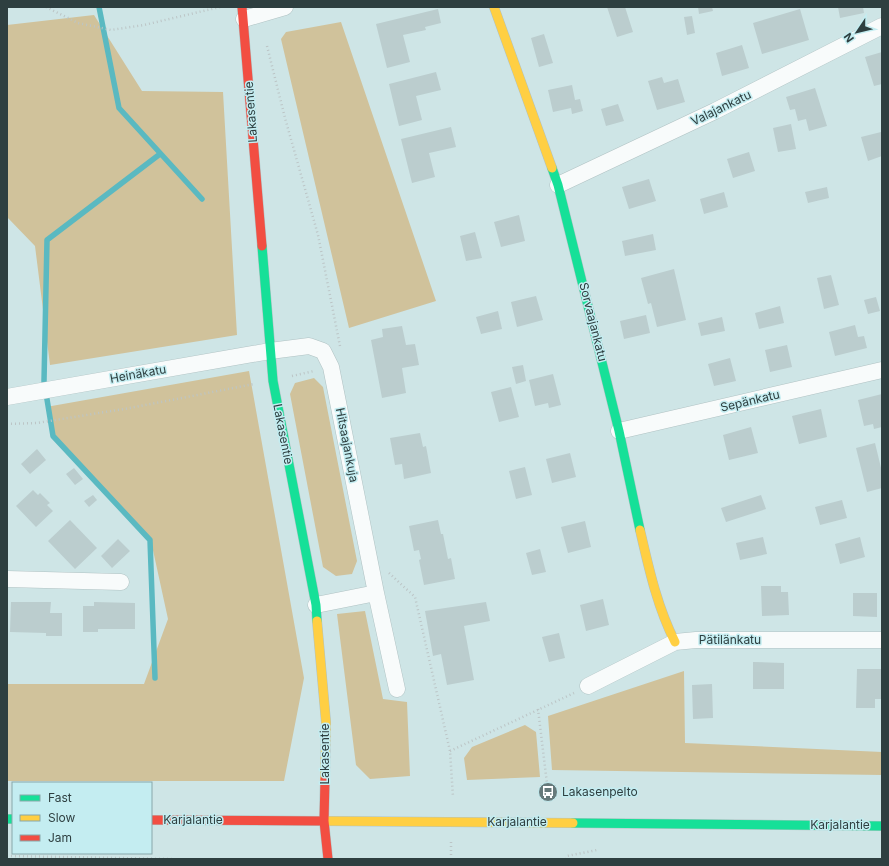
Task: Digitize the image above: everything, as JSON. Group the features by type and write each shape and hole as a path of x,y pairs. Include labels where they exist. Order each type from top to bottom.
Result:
{"street":[{"path":"243,13 285,7"},
{"name":"Sorvaajankatu","path":"494,7 558,185 619,431 652,584 663,618 675,642"},
{"name":"Lakasentie","path":"243,13 273,381 316,604 326,722 324,821 328,859"},
{"name":"Valajankatu","path":"558,185 715,111 882,26"},
{"name":"Hitsaajankuja","path":"270,351 309,346 323,351 331,367 376,593 397,689"},
{"name":"Heinäkatu","path":"7,397 270,351"},
{"name":"Sepänkatu","path":"619,431 882,370"},
{"path":"7,579 121,582"},
{"path":"316,604 376,593"},
{"name":"Pätilänkatu","path":"588,686 675,642 696,640 882,640"},
{"name":"Karjalantie","path":"152,820 882,826"}],"path":[{"path":"46,7 78,23 111,30 144,25 220,7"},
{"path":"7,424 37,423 114,411 273,381 331,367"},
{"path":"453,797 450,751 588,686"},
{"path":"538,709 548,792"},
{"path":"451,842 451,859"},
{"path":"566,859 567,856 598,850"},
{"path":"7,856 174,859"}],"shaded area":[{"path":"94,15 142,91 223,92 237,335 50,365 35,246 7,217 7,25"},
{"path":"341,22 436,301 349,328 281,39 286,32"},
{"path":"249,371 304,678 284,781 7,781 7,684 144,684 168,619 151,541 64,451 51,428 46,407"},
{"path":"314,378 323,387 357,561 352,574 336,576 323,567 290,394 295,383"},
{"path":"365,611 383,699 407,702 410,776 370,779 356,765 337,614"},
{"path":"684,671 685,743 882,752 882,775 552,770 548,716"},
{"path":"525,725 536,732 540,777 467,780 464,758 472,747"}],"building":[{"path":"607,7 625,7 633,32 617,37"},
{"path":"698,7 712,7 713,11 699,14"},
{"path":"838,7 863,7 864,13 840,18"},
{"path":"438,9 441,23 425,27 426,30 403,35 410,62 387,68 376,24"},
{"path":"800,9 809,40 762,54 753,23"},
{"path":"692,16 695,33 687,35 684,17"},
{"path":"544,34 553,63 539,67 531,38"},
{"path":"742,45 749,68 722,76 716,53"},
{"path":"882,52 882,84 874,86 865,57"},
{"path":"436,72 441,90 416,96 422,120 399,126 389,84"},
{"path":"662,77 664,83 678,79 685,102 657,110 648,81"},
{"path":"572,85 575,100 580,99 583,111 572,114 571,108 553,112 548,90"},
{"path":"815,88 827,126 809,131 806,119 798,121 795,109 790,110 786,97"},
{"path":"618,104 624,121 606,126 601,109"},
{"path":"791,124 796,149 778,152 773,128"},
{"path":"451,127 456,147 429,153 435,177 412,183 401,139"},
{"path":"881,132 882,156 868,161 861,137"},
{"path":"749,152 755,171 733,178 727,159"},
{"path":"649,179 656,201 629,209 622,187"},
{"path":"827,187 829,198 808,203 805,192"},
{"path":"724,192 728,207 704,214 700,199"},
{"path":"519,215 525,241 501,247 494,222"},
{"path":"475,232 482,258 466,261 460,236"},
{"path":"653,234 656,250 625,256 622,241"},
{"path":"674,269 686,320 657,327 651,303 648,304 641,278"},
{"path":"831,275 839,305 824,309 817,278"},
{"path":"536,296 543,320 517,327 511,302"},
{"path":"876,297 880,311 868,314 864,300"},
{"path":"780,306 784,323 759,329 755,313"},
{"path":"498,311 502,329 481,334 476,317"},
{"path":"646,315 650,333 624,339 620,321"},
{"path":"722,317 725,331 701,336 698,323"},
{"path":"855,325 858,337 864,336 867,348 835,356 829,332"},
{"path":"402,326 406,345 415,344 419,365 402,368 406,393 382,398 371,340 383,337 382,329"},
{"path":"787,345 792,367 770,372 765,350"},
{"path":"730,358 736,381 714,386 708,364"},
{"path":"523,365 526,381 516,384 512,367"},
{"path":"553,374 561,405 549,408 548,403 535,406 529,380"},
{"path":"511,387 519,417 499,422 491,392"},
{"path":"882,394 882,427 874,429 873,424 864,426 858,400"},
{"path":"821,409 827,437 799,444 792,416"},
{"path":"751,427 758,453 729,460 723,435"},
{"path":"420,433 423,447 426,446 431,473 404,479 402,464 395,465 390,438"},
{"path":"875,443 882,472 882,488 867,492 856,448"},
{"path":"37,449 46,460 30,474 21,464"},
{"path":"570,453 576,477 552,483 546,459"},
{"path":"525,467 532,495 516,499 509,471"},
{"path":"74,468 83,479 75,485 66,474"},
{"path":"33,490 38,495 40,493 50,503 47,505 53,511 36,527 16,506"},
{"path":"93,495 97,500 89,507 84,501"},
{"path":"761,495 766,509 726,522 721,508"},
{"path":"842,500 847,518 820,525 815,507"},
{"path":"70,520 97,548 75,569 48,541"},
{"path":"438,520 441,534 443,534 448,559 451,558 455,579 424,585 419,560 421,559 419,550 414,551 409,526"},
{"path":"585,521 591,547 568,553 561,527"},
{"path":"763,537 767,554 740,560 736,543"},
{"path":"860,537 865,557 840,564 835,544"},
{"path":"118,539 130,551 112,568 101,556"},
{"path":"540,549 546,572 532,575 526,553"},
{"path":"761,586 781,586 781,592 788,592 789,615 762,616"},
{"path":"853,593 877,593 877,617 853,616"},
{"path":"603,599 609,625 586,631 580,605"},
{"path":"11,602 51,602 50,613 62,613 62,636 46,636 46,633 10,632"},
{"path":"94,602 135,603 135,629 98,629 98,632 83,632 83,606 94,606"},
{"path":"486,602 490,621 464,626 474,680 447,685 441,654 433,656 425,611"},
{"path":"559,633 565,658 549,662 542,637"},
{"path":"753,662 784,663 784,689 753,689"},
{"path":"857,669 882,669 882,699 875,699 875,708 856,708"},
{"path":"712,684 713,718 693,719 692,685"}],"waterway":[{"path":"99,7 119,108 202,199"},
{"path":"155,678 150,540 53,436 44,381 47,240 160,154"}],"traffic: fast":[{"path":"552,168 558,185 619,431 640,530"},
{"path":"262,246 273,381 316,605 317,621"},
{"path":"7,819 12,819"},
{"path":"573,823 882,826"}],"traffic: slow":[{"path":"494,7 552,168"},
{"path":"640,530 658,601 675,642"},
{"path":"317,621 326,722 325,779"},
{"path":"323,821 573,823"}],"traffic: jam":[{"path":"242,7 262,246"},
{"path":"325,779 324,821 328,859"},
{"path":"152,820 323,821"}],"place":[{"name":"Lakasenpelto","path":"548,792"}]}
